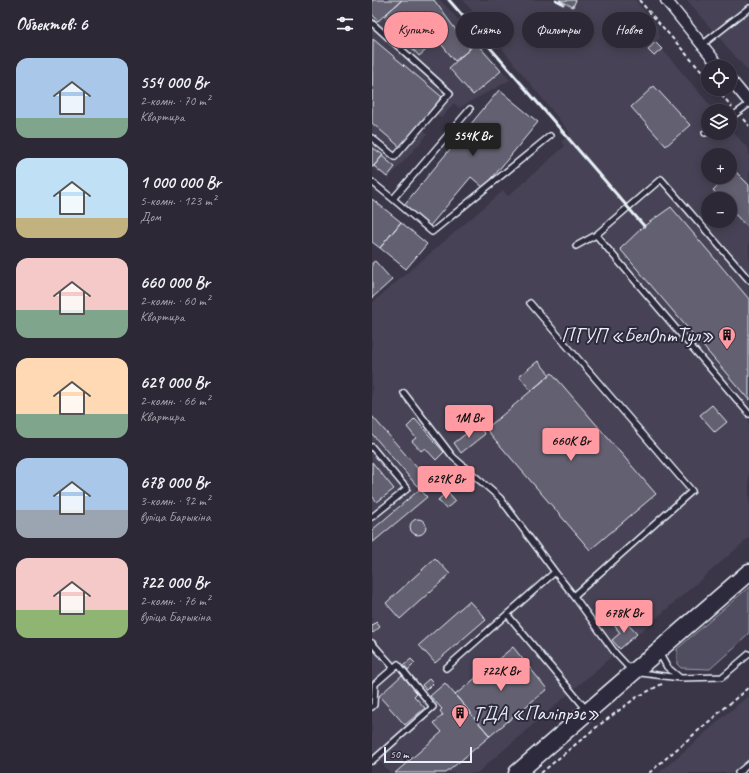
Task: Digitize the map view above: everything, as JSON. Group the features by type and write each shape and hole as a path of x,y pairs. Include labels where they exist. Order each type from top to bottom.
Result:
{"main road":[{"path":"517,773 749,572"}],"street":[{"path":"666,0 715,60"},
{"path":"737,88 749,103"}],"lane":[{"path":"702,44 749,8"},
{"path":"372,23 450,93 395,157 372,138"},
{"path":"737,112 749,103"},
{"path":"393,200 470,109"},
{"path":"372,182 432,232 550,136"},
{"path":"576,246 596,236 661,179 749,280"},
{"path":"596,236 749,414"},
{"path":"530,304 692,491 574,596"},
{"path":"404,393 453,457 500,498 616,654 633,672 680,678 722,678 749,654"},
{"path":"372,447 407,490 373,514"},
{"path":"446,668 555,572"},
{"path":"507,614 588,712"},
{"path":"372,643 394,668"},
{"path":"664,645 661,656 667,667 680,678"},
{"path":"372,707 374,705 376,684 398,664 433,707 372,761"},
{"path":"738,773 749,764"}],"path":[{"path":"639,0 701,71"},
{"path":"541,773 594,729 637,697 659,685 680,678"},
{"path":"649,773 749,687"}],"shaded area":[{"path":"372,0 440,0 456,17 456,48 484,48 510,80 459,108 454,103 441,118 436,114 423,129 428,134 388,179 372,167"},
{"path":"463,0 635,0 645,12 602,12 602,48 656,48 656,42 709,104 701,104 701,140 737,140 737,136 749,150 749,538 477,773 390,773 372,751 372,303 503,191 508,196 565,146 562,141 570,133 502,48 514,48 514,12 473,12"},
{"path":"686,0 749,0 749,72 716,34"},
{"path":"656,25 658,27 660,38 656,42"},
{"path":"749,587 749,634 710,669 681,668 677,664 677,649"},
{"path":"749,695 749,773 659,773"}],"building":[{"path":"372,0 402,0 388,12 384,12 384,16 378,21 372,14"},
{"path":"402,0 434,0 443,12 388,12"},
{"path":"559,0 576,0 573,7"},
{"path":"448,19 456,30 456,48 470,49 455,61 444,48 448,48"},
{"path":"373,39 442,97 400,147 372,123"},
{"path":"656,43 662,49 654,56 648,50 650,48 656,48"},
{"path":"412,48 428,48 419,56"},
{"path":"471,48 480,48 501,71 473,95 449,68"},
{"path":"654,86 690,125 666,146 631,107"},
{"path":"499,90 538,122 484,188 471,177 429,227 403,206"},
{"path":"372,147 383,155 373,167 372,167"},
{"path":"382,156 395,167 387,177 374,166"},
{"path":"737,173 749,185 749,229 737,216 737,192 715,192 713,190 719,184 737,184"},
{"path":"372,199 401,222 380,248 372,242"},
{"name":"ПГУП «БелОптТул»","path":"671,207 749,299 749,400 620,249 644,226"},
{"path":"401,222 427,244 406,269 380,248"},
{"path":"375,261 392,280 372,298 372,263"},
{"path":"538,361 550,375 531,391 519,376"},
{"path":"552,373 656,494 590,550 486,429"},
{"path":"712,405 727,422 715,432 700,415"},
{"path":"372,416 426,478 417,486 372,434"},
{"path":"415,419 444,452 436,460 425,448 421,451 412,441 416,438 407,427"},
{"path":"477,425 485,434 461,453 454,443"},
{"path":"372,462 394,489 377,502 372,496"},
{"path":"420,489 427,497 372,543 372,530"},
{"path":"447,492 455,501 446,509 438,500"},
{"path":"418,519 424,521 426,527 424,533 418,535 412,533 410,527 412,521"},
{"path":"435,558 450,574 400,619 386,603"},
{"path":"469,601 486,619 435,663 419,645"},
{"path":"622,618 637,634 620,649 612,640 620,633 614,625"},
{"path":"376,622 380,627 373,633 372,626"},
{"path":"513,647 547,689 490,736 455,695"},
{"path":"411,659 415,663 408,670 404,665"},
{"path":"402,675 417,693 414,696 425,708 405,725 379,696"},
{"path":"429,679 433,683 426,690 422,685"},
{"name":"ТДА «Паліпрэс»","path":"445,683 490,736 446,773 395,773 442,732 434,723 443,715 440,711 442,709 430,696"}],"railway":[{"path":"449,0 644,226"},
{"path":"556,0 563,4"}],"place":[{"name":"ПГУП «БелОптТул»","path":"727,350"},
{"name":"ТДА «Паліпрэс»","path":"460,728"}]}
